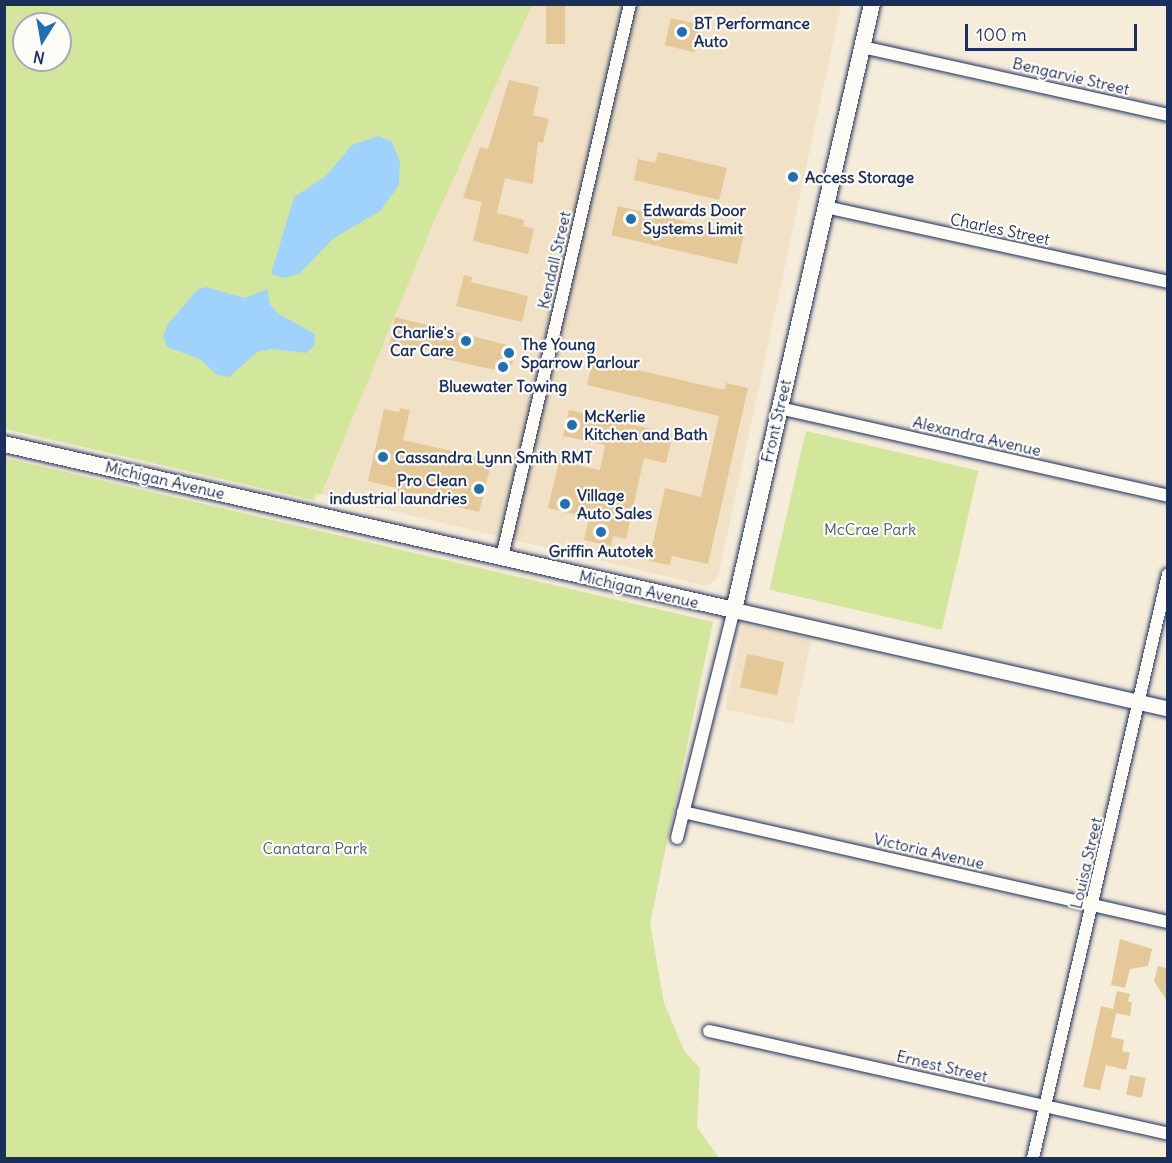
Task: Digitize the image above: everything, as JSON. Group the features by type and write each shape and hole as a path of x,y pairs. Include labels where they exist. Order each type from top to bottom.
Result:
{"main road":[{"name":"Front Street","path":"734,610 872,4"},
{"name":"Michigan Avenue","path":"4,444 734,610"}],"street":[{"name":"Kendall Street","path":"502,557 630,4"},
{"name":"Bengarvie Street","path":"862,47 1167,115"},
{"name":"Charles Street","path":"825,207 1167,282"},
{"name":"Alexandra Avenue","path":"779,408 1167,496"},
{"name":"Louisa Street","path":"1034,1158 1167,574"},
{"name":"Michigan Avenue","path":"734,610 1167,709"},
{"name":"Front Street","path":"677,838 734,610"},
{"name":"Victoria Avenue","path":"683,812 1167,922"},
{"name":"Ernest Street","path":"709,1031 1167,1134"}],"shaded area":[{"path":"532,5 841,5 718,577 707,586 321,494 313,500 324,465"},
{"path":"743,624 811,639 793,724 725,709"}],"green space":[{"path":"5,5 532,5 433,224 321,494 315,493 313,500 5,429"},
{"name":"McCrae Park","path":"806,431 978,471 942,630 769,590"},
{"name":"Canatara Park","path":"5,458 713,622 650,923 664,1003 685,1052 700,1068 697,1127 719,1158 5,1158"}],"water":[{"path":"379,136 392,142 400,162 399,185 380,211 334,238 299,274 284,278 271,274 294,197 326,176 352,145"},
{"path":"206,287 245,298 267,289 270,304 279,314 315,334 314,346 306,353 271,349 257,352 229,377 217,375 200,359 167,347 163,336 168,324 197,290"}],"building":[{"path":"546,4 565,4 565,44 546,44"},
{"path":"671,18 701,25 695,52 665,45"},
{"path":"509,80 539,87 533,115 549,119 543,143 538,142 533,184 505,178 497,213 524,220 523,226 534,229 528,254 473,241 482,202 463,198 480,147 488,149"},
{"path":"658,152 727,168 719,200 634,180 638,159 655,163"},
{"path":"618,206 744,235 737,264 611,235"},
{"path":"464,275 472,277 471,282 528,296 522,322 456,306"},
{"path":"395,317 516,347 510,373 441,358 442,353 406,345 405,350 389,347"},
{"path":"593,360 725,390 726,383 748,388 708,564 672,556 670,565 649,561 665,488 701,497 719,416 587,385"},
{"path":"400,408 410,410 403,440 492,460 479,512 396,493 398,488 368,481 384,409 399,412"},
{"path":"569,410 673,434 666,463 644,458 626,539 613,536 611,546 584,540 589,518 548,508 559,461 600,470 605,445 563,436"},
{"path":"747,654 784,662 777,695 740,687"},
{"path":"1120,939 1152,949 1148,966 1130,969 1125,988 1111,985"},
{"path":"1158,966 1167,968 1167,1001 1154,981"},
{"path":"1117,991 1130,994 1128,1002 1132,1002 1130,1016 1116,1013 1111,1037 1124,1040 1122,1051 1130,1053 1126,1070 1106,1065 1100,1090 1083,1087 1101,1006 1113,1009"},
{"path":"1130,1075 1146,1078 1142,1098 1126,1095"}],"place":[{"name":"BT Performance Auto","path":"682,32"},
{"name":"Access Storage","path":"793,177"},
{"name":"Edwards Door Systems Limit","path":"631,219"},
{"name":"Charlie's Car Care","path":"466,341"},
{"name":"The Young Sparrow Parlour","path":"509,353"},
{"name":"Bluewater Towing","path":"503,367"},
{"name":"McKerlie Kitchen and Bath","path":"572,425"},
{"name":"Cassandra Lynn Smith RMT","path":"383,457"},
{"name":"Pro Clean industrial laundries","path":"479,489"},
{"name":"Village Auto Sales","path":"565,504"},
{"name":"Griffin Autotek","path":"601,532"}]}
